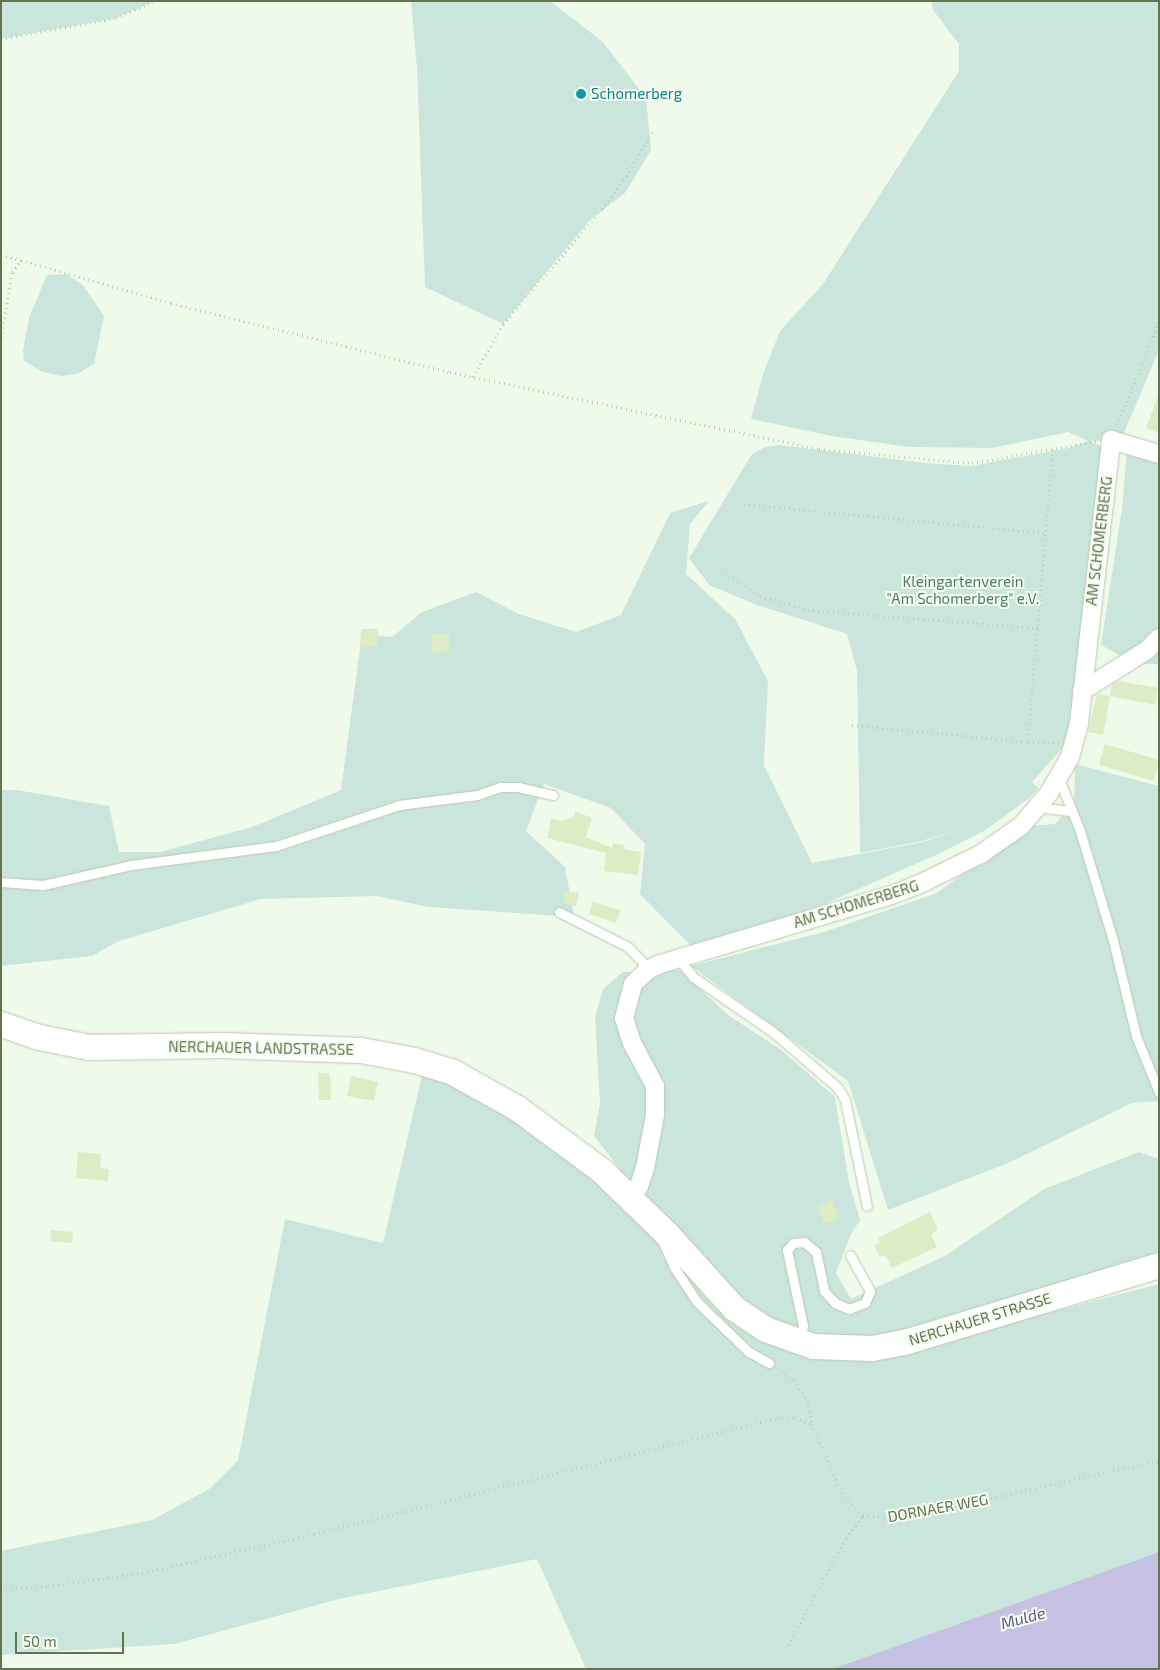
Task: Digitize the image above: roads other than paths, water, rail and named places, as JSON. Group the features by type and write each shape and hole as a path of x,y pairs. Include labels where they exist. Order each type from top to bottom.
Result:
{"main road":[{"name":"NERCHAUER LANDSTRASSE","path":"1,1024 39,1037 90,1046 299,1047 361,1050 423,1062 470,1080 517,1108 602,1170 630,1197"},
{"name":"NERCHAUER STRASSE","path":"630,1197 666,1233 734,1308 765,1329 798,1343 833,1348 872,1348 904,1342 1159,1265"}],"street":[{"name":"AM SCHOMERBERG","path":"649,968 892,895 924,882 981,854 1021,826 1058,777 1073,744 1079,723 1110,440 1159,454"},
{"path":"1082,691 1147,650 1159,638"},
{"path":"630,1197 639,1186 649,1149 655,1086 632,1044 624,1018 633,984 649,968"}],"lane":[{"path":"1058,777 1070,811 1080,831 1113,940 1136,1036 1159,1092"},
{"path":"1,882 42,885 131,866 276,846 399,804 477,795 500,786 518,787 553,795"},
{"path":"1037,807 1070,811"},
{"path":"559,912 628,947 649,968"},
{"path":"679,959 693,977 773,1032 837,1086 845,1100 858,1177 867,1206"},
{"path":"666,1233 663,1247 697,1302 738,1342 769,1363"},
{"path":"798,1343 803,1326 787,1250 793,1243 804,1242 816,1252 824,1291 835,1303 849,1309 865,1303 870,1291 850,1255"}],"water":[{"name":"Mulde","path":"1159,1552 1159,1669 832,1669"}],"place":[{"name":"Schomerberg","path":"581,94"}],"park label":[{"name":"Kleingartenverein \"Am Schomerberg\" e.V.","path":"963,590"}]}
